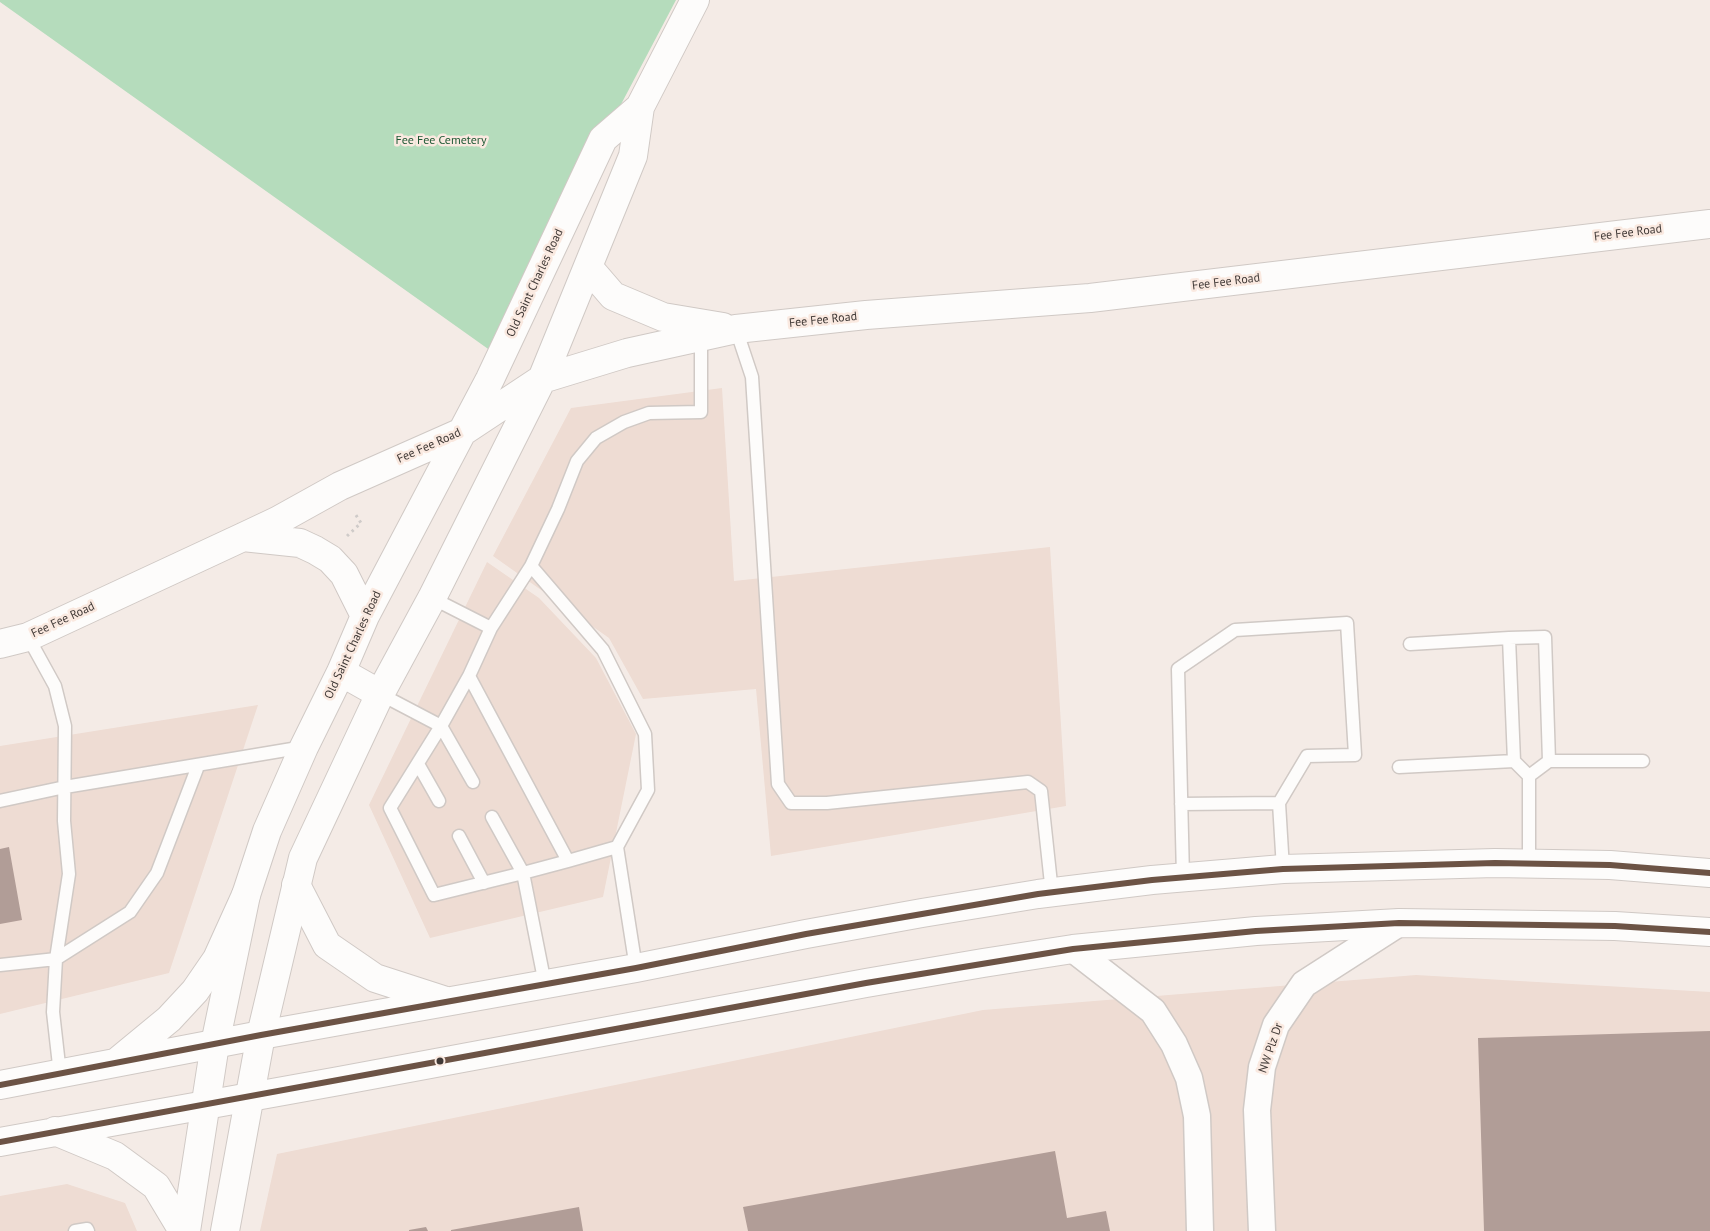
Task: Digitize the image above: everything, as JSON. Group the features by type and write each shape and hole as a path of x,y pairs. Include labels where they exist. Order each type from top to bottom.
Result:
{"main road":[{"name":"Old Saint Charles Road","path":"225,1231 261,1035 302,858 380,694 432,598 542,379 633,156 640,107 696,0"},
{"name":"Old Saint Charles Road","path":"185,1231 215,1044 246,896 267,831 365,616 490,379 603,139 640,107"},
{"name":"Fee Fee Road","path":"0,644 28,637 244,537 340,486 462,432 542,379 627,353 736,330 866,315 1090,298 1710,224"},
{"path":"588,267 613,296 663,317 736,330"},
{"path":"244,537 300,543 323,554 344,574 365,616"},
{"path":"341,672 380,694"},
{"path":"0,1086 261,1035 636,968 806,934 922,913 1052,893 1183,877 1283,869 1390,865 1529,863 1610,865 1710,873"},
{"path":"296,885 327,944 375,978 447,1001"},
{"path":"115,1064 169,1019 195,991 217,959 246,896"},
{"path":"0,1142 368,1076 866,983 983,962 1073,949 1256,931 1399,923 1615,926 1710,932"},
{"path":"55,1131 115,1156 156,1186 185,1231"}],"street":[{"name":"NW Plz Dr","path":"1262,1231 1257,1110 1262,1067 1276,1025 1304,984 1399,923"},
{"path":"1073,949 1153,1011 1174,1044 1190,1078 1196,1116 1200,1231"}],"lane":[{"path":"736,330 752,377 778,784 791,803 827,803 1028,782 1040,791 1052,893"},
{"path":"617,847 434,895 390,808 469,676 491,628 531,566 558,509 577,461 596,438 624,422 649,413 701,412 702,337"},
{"path":"531,566 603,650 645,734 648,790 617,847 636,968"},
{"path":"432,598 491,628"},
{"path":"1183,877 1178,669 1235,630 1347,623 1355,755 1308,756 1279,803 1283,869"},
{"path":"28,637 55,686 65,726 64,821 69,874 56,959 53,1012 60,1074"},
{"path":"1410,644 1545,637 1549,761"},
{"path":"1509,638 1514,761 1529,776 1529,863"},
{"path":"469,676 568,861"},
{"path":"380,694 440,726 473,782"},
{"path":"0,801 65,787 304,747"},
{"path":"1399,767 1514,761"},
{"path":"1529,776 1549,761 1643,761"},
{"path":"418,764 439,801"},
{"path":"0,965 56,959 130,912 157,873 198,766"},
{"path":"1181,804 1279,803"},
{"path":"492,817 523,873 545,984"},
{"path":"459,836 484,883"},
{"path":"75,1231 87,1229 88,1231"}],"path":[{"path":"344,539 361,523 353,510"}],"shaded area":[{"path":"722,388 734,581 1050,547 1066,806 771,856 756,689 643,699 609,638 493,556 571,408"},
{"path":"487,562 539,598 596,658 636,734 603,897 430,938 369,805"},
{"path":"258,705 169,973 0,1014 0,746"},
{"path":"1416,975 1710,992 1710,1231 260,1231 277,1154 983,1010"},
{"path":"67,1184 125,1203 137,1231 0,1231 0,1196"}],"green space":[{"name":"Fee Fee Cemetery","path":"0,0 676,0 491,351 0,2"}],"building":[{"path":"9,847 22,920 0,924 0,849"},
{"path":"1710,1031 1710,1231 1484,1231 1478,1038"},
{"path":"1055,1151 1067,1218 1106,1211 1110,1231 748,1231 743,1207"},
{"path":"579,1207 583,1231 451,1231 451,1230"},
{"path":"426,1227 428,1231 409,1231 409,1230"}],"transit line":[{"path":"0,1085 261,1035 636,968 806,934 1038,894 1152,880 1283,869 1495,863 1610,865 1710,873"},
{"path":"0,1142 866,983 1073,949 1256,931 1399,923 1615,926 1710,932"}]}
